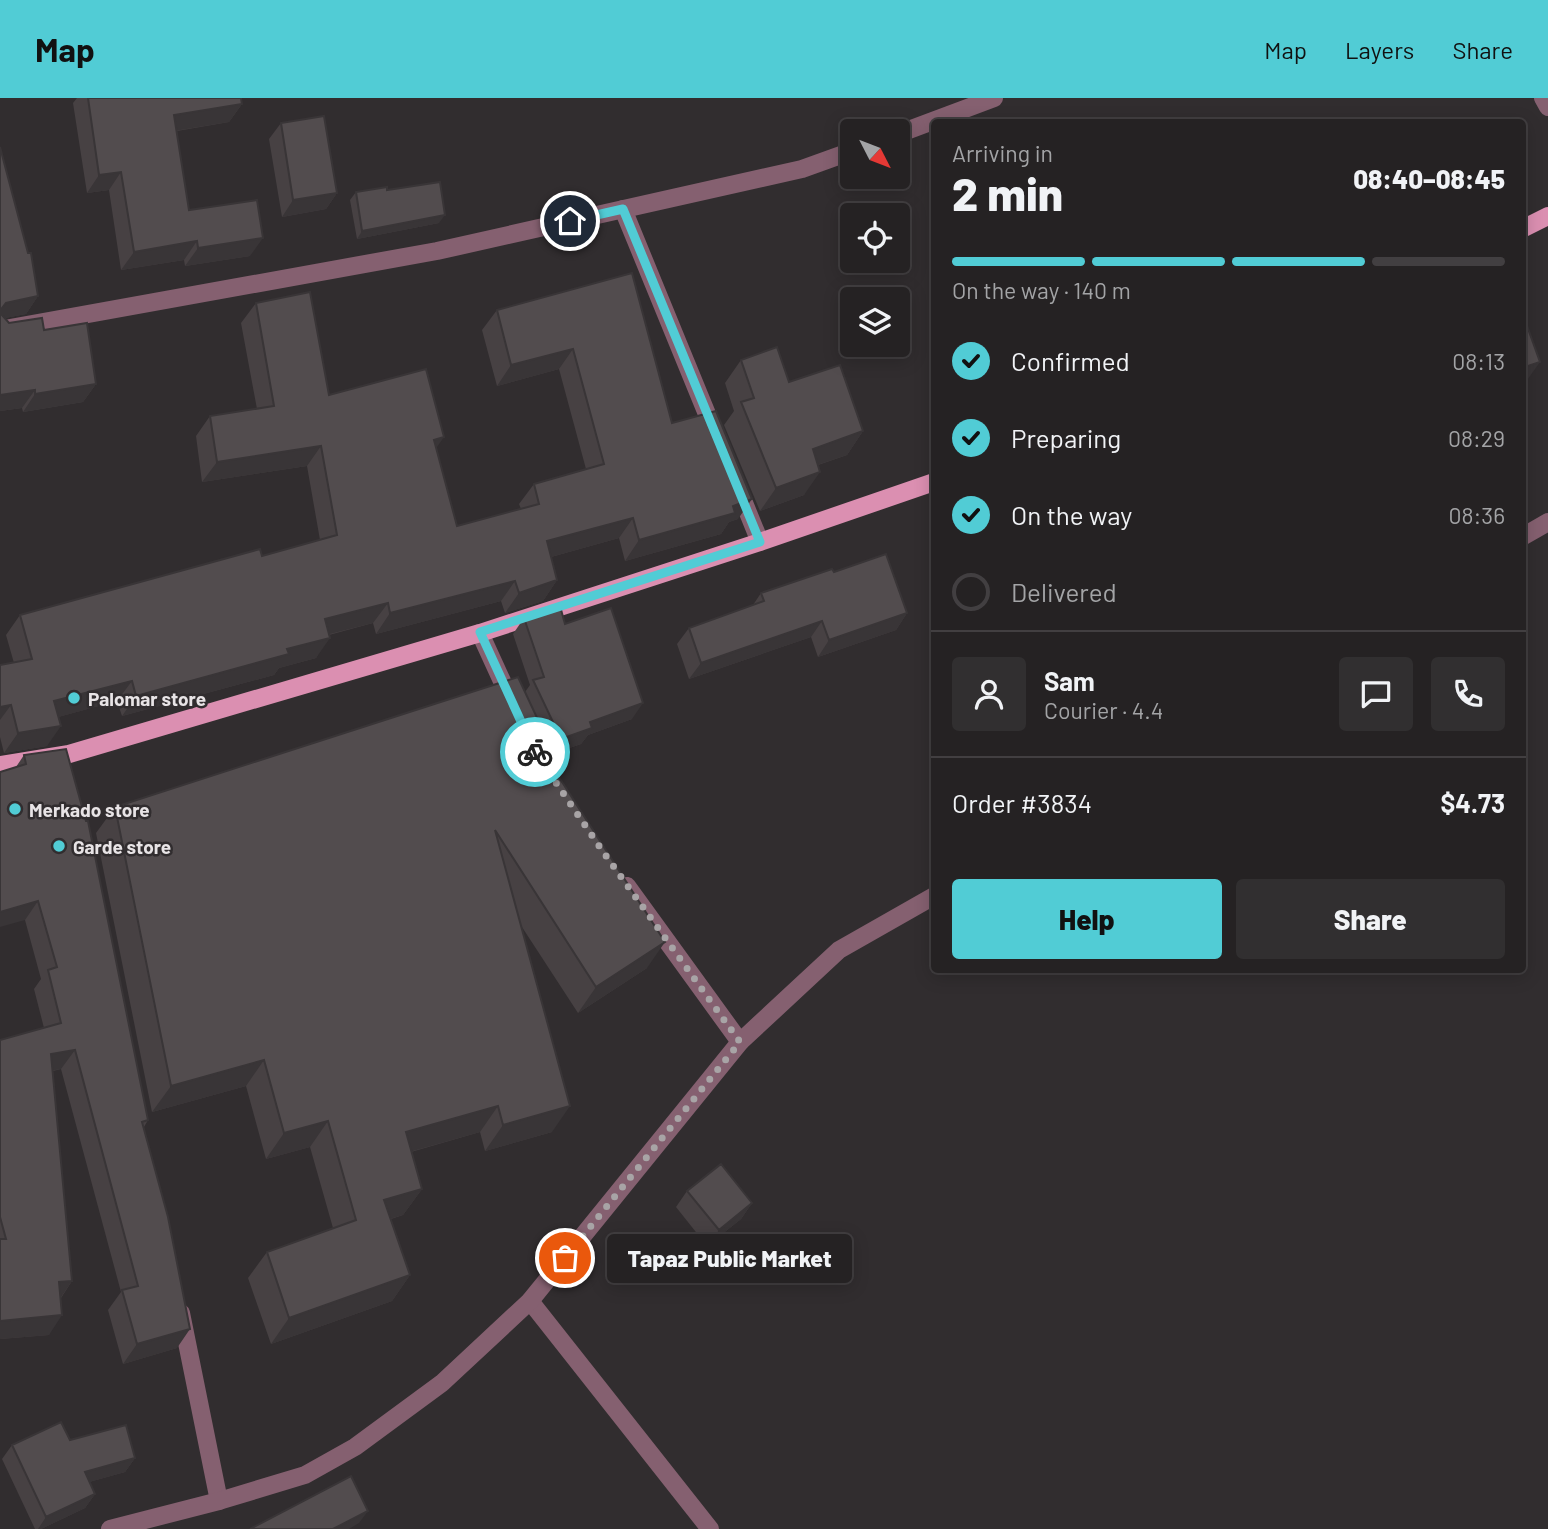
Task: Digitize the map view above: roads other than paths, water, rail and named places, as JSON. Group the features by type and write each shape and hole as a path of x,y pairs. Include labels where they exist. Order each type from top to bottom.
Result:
{"main road":[{"path":"1526,227 1548,216"},
{"path":"0,765 70,761 760,542 931,483"}],"street":[{"path":"938,119 994,98"},
{"path":"1543,98 1548,107"},
{"path":"910,130 931,122"},
{"path":"0,330 437,251 802,169 840,155"},
{"path":"623,209 723,452"},
{"path":"734,478 760,542"},
{"path":"1526,535 1548,522"},
{"path":"480,632 521,721"},
{"path":"620,875 740,1042"},
{"path":"110,1529 219,1502 305,1475 355,1447 442,1383 530,1301 740,1042 839,950 931,898"},
{"path":"178,1298 219,1502"},
{"path":"530,1301 710,1529"}],"place":[{"name":"Palomar store","path":"74,698"},
{"name":"Merkado store","path":"15,809"},
{"name":"Garde store","path":"59,846"},
{"name":"Tapaz Public Market","path":"565,1258"}]}
